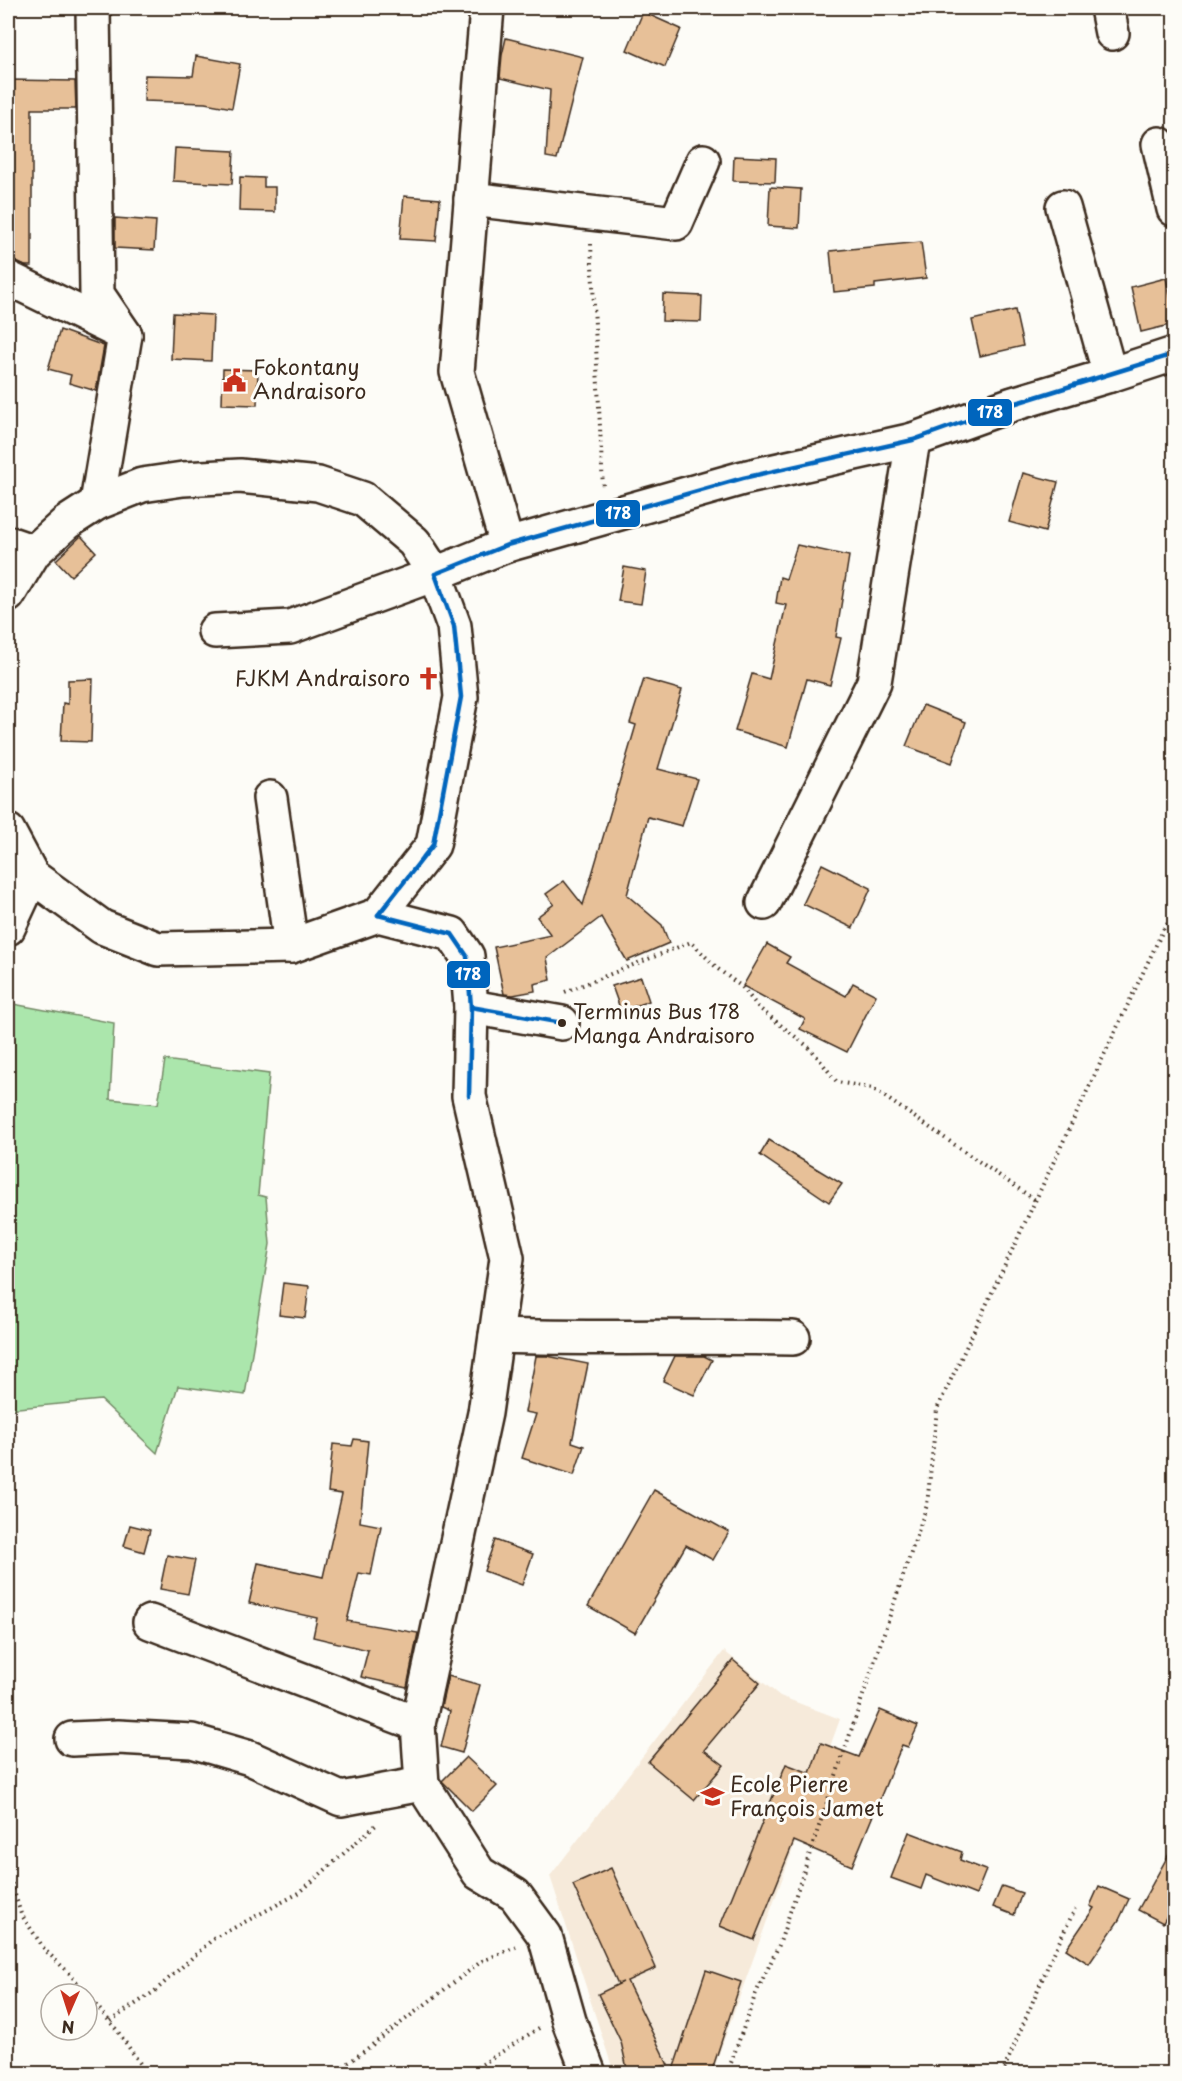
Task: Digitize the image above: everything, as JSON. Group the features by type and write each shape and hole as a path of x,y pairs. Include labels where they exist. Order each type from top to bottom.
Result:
{"street":[{"path":"93,8 97,294 125,335 97,503"},
{"path":"487,8 456,372 507,545"},
{"path":"1159,144 1174,209"},
{"path":"471,198 676,223 703,160"},
{"path":"1063,207 1110,375"},
{"path":"8,278 125,335"},
{"path":"215,631 290,627 507,545 743,478 913,440 1013,404 1174,354"},
{"path":"764,903 873,682 913,440"},
{"path":"8,595 21,548 97,503 142,485 183,479 240,476 318,484 363,499 414,542 435,574 454,626 460,697 433,845 378,915 291,946 158,949 102,927 32,876 8,831"},
{"path":"270,798 291,946"},
{"path":"8,928 32,876"},
{"path":"378,915 452,934 467,956 471,1007 469,1096 507,1258 485,1413 418,1724 423,1784 479,1873 514,1895 545,1936 569,2021 589,2073"},
{"path":"471,1007 561,1008"},
{"path":"496,1336 591,1339 674,1336 793,1338"},
{"path":"150,1622 418,1724"},
{"path":"72,1739 118,1737 192,1741 250,1758 340,1799 423,1784"}],"path":[{"path":"590,213 604,517"},
{"path":"727,2073 756,1993 779,1945 927,1505 937,1409 1165,926 1174,918"},
{"path":"561,1008 691,942 718,969 742,987 759,1008 810,1049 837,1082 872,1088 1035,1200"},
{"path":"110,2021 155,1991 213,1939 299,1893 378,1823"},
{"path":"8,1872 21,1914 45,1950 69,1972 110,2021 144,2068 145,2073"},
{"path":"1002,2073 1050,1961 1076,1909"},
{"path":"334,2073 482,1961 545,1936"},
{"path":"467,2073 536,2029 569,2021"}],"shaded area":[{"name":"Ecole Pierre François Jamet","path":"724,1651 780,1696 840,1719 712,2073 614,2073 550,1876"}],"green space":[{"path":"8,1003 114,1023 110,1099 158,1104 165,1060 269,1074 258,1195 266,1197 270,1244 245,1395 178,1386 157,1453 101,1400 8,1409"}],"building":[{"path":"643,12 681,29 665,67 627,50"},
{"path":"506,38 583,57 557,159 546,157 550,90 500,78"},
{"path":"196,56 240,64 232,108 205,103 144,101 145,75 193,76"},
{"path":"8,80 75,81 76,109 32,109 32,266 25,266 8,259"},
{"path":"175,148 234,151 232,184 173,181"},
{"path":"734,156 776,158 775,182 733,181"},
{"path":"240,177 264,178 264,187 275,187 275,212 239,211"},
{"path":"770,187 801,189 799,228 768,226"},
{"path":"404,196 440,199 436,241 400,239"},
{"path":"115,218 156,221 154,250 115,248"},
{"path":"921,242 926,278 875,284 875,288 834,292 830,251"},
{"path":"1166,278 1174,324 1141,332 1131,287"},
{"path":"663,294 702,296 701,322 662,321"},
{"path":"1015,310 1023,346 980,356 972,320"},
{"path":"173,313 213,315 211,361 171,359"},
{"path":"60,330 104,346 96,391 69,383 71,375 48,369"},
{"path":"223,369 258,370 257,405 222,404"},
{"path":"1023,473 1058,482 1045,532 1009,522"},
{"path":"81,536 96,552 71,576 56,560"},
{"path":"797,545 849,556 836,637 841,638 830,685 807,679 788,747 735,731 752,674 769,679 786,605 776,603 780,577 786,579"},
{"path":"624,567 646,571 641,604 618,601"},
{"path":"93,679 91,742 61,741 63,703 68,704 68,680"},
{"path":"644,679 682,690 658,769 697,779 682,826 648,817 627,895 662,925 669,943 627,961 601,917 547,958 551,980 534,984 535,991 513,995 504,994 494,947 551,935 537,917 554,904 546,894 564,881 583,905 636,725 630,723"},
{"path":"923,705 966,722 952,763 906,746"},
{"path":"822,864 871,888 853,928 803,904"},
{"path":"767,944 790,957 786,963 846,996 853,983 876,995 847,1052 800,1029 805,1019 743,986"},
{"path":"641,977 649,1001 621,1011 612,986"},
{"path":"769,1140 842,1184 829,1202 760,1155"},
{"path":"283,1283 309,1286 305,1318 279,1315"},
{"path":"536,1356 588,1364 572,1442 584,1446 574,1475 522,1458 536,1414 525,1412"},
{"path":"675,1356 704,1356 712,1360 694,1395 663,1381"},
{"path":"354,1439 368,1441 360,1522 381,1526 371,1575 359,1573 347,1621 418,1633 407,1687 361,1677 368,1650 313,1637 317,1618 249,1603 258,1563 323,1577 342,1494 328,1492 333,1444 352,1446"},
{"path":"654,1490 729,1532 713,1560 686,1545 635,1633 588,1606"},
{"path":"130,1525 150,1530 144,1552 124,1546"},
{"path":"495,1540 533,1554 522,1585 484,1571"},
{"path":"167,1555 195,1560 188,1594 160,1589"},
{"path":"733,1660 760,1683 704,1750 724,1765 694,1800 648,1762"},
{"path":"448,1676 480,1685 462,1753 441,1747 450,1711 441,1707"},
{"path":"880,1710 918,1726 908,1747 902,1745 852,1866 794,1841 754,1940 720,1926 786,1764 810,1773 821,1743 859,1757"},
{"path":"466,1757 497,1786 472,1811 442,1781"},
{"path":"909,1832 962,1852 960,1860 986,1870 976,1895 926,1875 921,1889 891,1878"},
{"path":"1174,1845 1174,1902 1163,1923 1138,1910"},
{"path":"611,1868 656,1968 627,1981 668,2065 632,2073 628,2073 621,2042 598,1994 623,1982 618,1984 573,1885"},
{"path":"1002,1886 1022,1893 1014,1915 993,1907"},
{"path":"1099,1886 1129,1899 1119,1920 1089,1964 1066,1949 1094,1908 1090,1906"},
{"path":"706,1970 741,1982 711,2073 672,2073"}],"transit line":[{"name":"178","path":"435,574 507,545 743,478 913,440 1013,404 1174,354"},
{"name":"178","path":"378,915 433,845 461,697 454,626 435,574"},
{"name":"178","path":"378,915 452,934 467,956 471,1007 469,1096"},
{"name":"178","path":"471,1007 562,1023"}],"place":[{"name":"Fokontany Andraisoro","path":"235,380"},
{"name":"FJKM Andraisoro","path":"428,679"},
{"name":"Terminus Bus 178 Manga Andraisoro","path":"562,1023"},
{"name":"Ecole Pierre François Jamet","path":"712,1797"}]}
